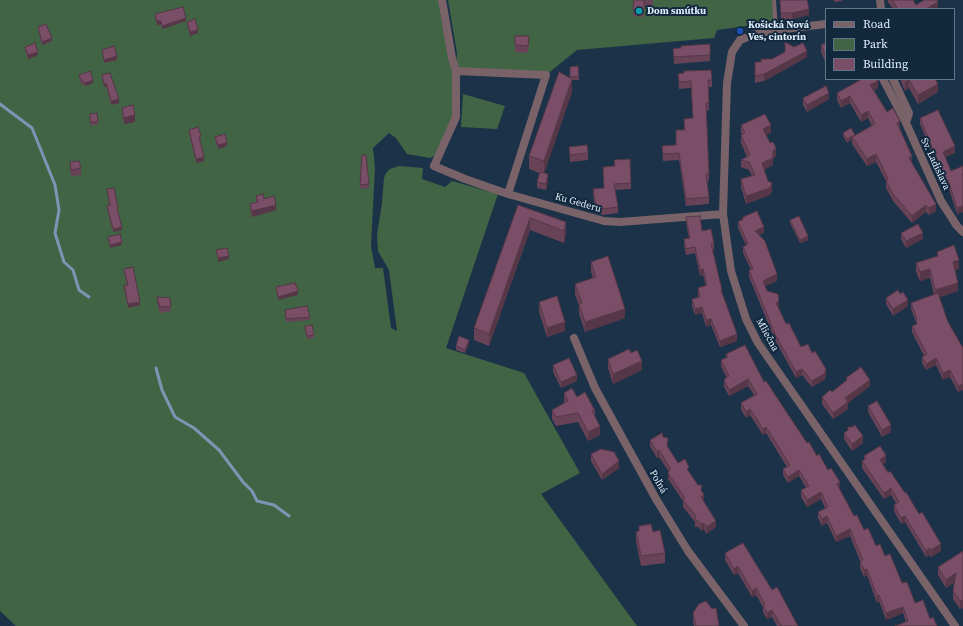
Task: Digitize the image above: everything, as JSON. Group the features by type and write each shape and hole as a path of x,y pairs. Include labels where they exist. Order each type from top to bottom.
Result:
{"street":[{"path":"442,0 452,58 456,71 546,75 508,194"},
{"path":"776,30 825,24"},
{"name":"Mliečna","path":"776,30 745,37 736,44 732,52 727,83 723,214 731,271 746,318 758,343 954,626"},
{"name":"Ku Gederu","path":"456,71 456,118 434,166 508,194 610,222 723,214"},
{"name":"Sv. Ladislava","path":"884,80 906,123 941,200 963,232"},
{"name":"Sv. Ladislava","path":"893,80 909,114 906,123"},
{"name":"Poľná","path":"574,338 595,388 656,499 688,551 744,626"}],"lane":[{"path":"774,0 776,30"}],"green space":[{"path":"0,0 439,0 452,67 453,116 436,155 430,158 407,154 396,138 389,133 373,148 375,168 371,246 375,268 383,268 391,328 397,331 389,270 378,251 377,235 384,178 386,173 390,169 399,166 423,168 422,179 445,187 452,181 498,194 446,348 524,373 580,473 541,494 637,626 16,626 0,611"},
{"path":"448,0 773,0 774,22 717,30 714,38 577,50 546,75 456,71 457,53"},
{"path":"463,94 505,106 497,129 461,127"}],"building":[{"path":"634,0 644,0 644,11 633,10"},
{"path":"780,0 807,0 809,9 792,13 781,13"},
{"path":"892,0 913,0 916,5 924,0 937,0 938,2 928,8 897,8"},
{"path":"183,7 186,18 162,26 161,21 157,21 155,14"},
{"path":"195,19 198,30 190,32 187,22"},
{"path":"46,24 52,38 42,42 38,27"},
{"path":"515,36 529,36 528,46 515,45"},
{"path":"785,42 794,47 803,43 807,51 764,74 755,76 755,62 761,62 761,59 772,59 785,52"},
{"path":"35,43 38,52 28,55 25,47"},
{"path":"825,43 825,54 821,45"},
{"path":"710,44 710,55 674,57 673,49 681,48 681,46"},
{"path":"114,46 117,56 104,60 102,50"},
{"path":"578,66 579,76 570,77 570,67"},
{"path":"711,70 712,80 708,80 709,103 706,103 709,174 706,174 709,197 686,199 679,153 663,154 662,146 676,145 676,130 685,130 684,119 693,118 691,81 679,82 678,74 684,73 684,71"},
{"path":"90,71 93,80 85,83 81,80 79,75"},
{"path":"559,72 572,79 544,161 529,156"},
{"path":"110,73 119,99 111,101 102,75"},
{"path":"860,80 878,80 870,85 887,112 893,108 900,121 897,123 912,156 909,158 936,204 929,208 926,205 912,216 893,194 886,181 888,179 876,154 867,159 852,137 875,124 868,111 861,115 850,96 841,101 837,93"},
{"path":"909,80 936,80 938,84 918,95"},
{"path":"826,86 829,93 807,105 803,98"},
{"path":"133,105 135,115 124,118 122,108"},
{"path":"938,110 955,146 943,152 951,171 963,166 963,206 957,208 948,180 946,181 920,118"},
{"path":"97,113 98,122 90,122 90,114"},
{"path":"765,114 771,125 763,129 770,143 773,142 776,148 773,151 773,158 762,163 768,181 772,183 770,188 746,196 741,179 755,175 749,162 741,160 750,155 741,135 745,133 741,125"},
{"path":"198,127 204,157 196,159 189,130"},
{"path":"851,128 855,135 847,139 843,133"},
{"path":"225,134 227,143 218,145 215,137"},
{"path":"587,145 588,153 570,155 569,147"},
{"path":"362,155 366,155 369,184 360,185"},
{"path":"630,159 631,183 614,184 618,207 603,209 596,207 593,189 604,188 603,167 615,166 614,160"},
{"path":"79,161 81,168 71,170 70,162"},
{"path":"540,172 548,174 546,184 537,182"},
{"path":"114,188 122,227 113,229 107,206 110,205 107,189"},
{"path":"263,194 264,199 274,196 276,205 252,211 250,204 258,202 256,196"},
{"path":"518,205 566,222 564,231 530,218 489,334 474,328"},
{"path":"757,211 764,227 755,231 765,241 777,274 763,281 767,291 778,294 779,301 776,303 786,324 789,323 801,347 808,344 812,353 815,351 826,369 824,374 812,381 802,369 796,372 775,334 749,270 753,269 743,247 748,244 738,222 743,219 743,217"},
{"path":"700,216 702,231 711,229 714,244 711,244 721,290 737,334 720,341 711,319 706,320 702,307 695,309 692,299 700,297 698,288 707,285 703,269 700,270 695,247 686,249 684,239 690,238 686,217"},
{"path":"799,216 808,236 800,240 790,220"},
{"path":"918,224 923,233 906,241 901,233"},
{"path":"120,234 122,242 110,245 108,237"},
{"path":"954,245 959,260 953,262 958,283 935,290 930,269 920,272 916,263 938,256 937,252"},
{"path":"227,248 229,256 218,258 216,250"},
{"path":"608,256 625,309 585,322 579,304 582,303 575,284 596,277 591,262"},
{"path":"133,267 140,302 128,304 124,285 128,285 124,269"},
{"path":"295,283 298,291 278,297 276,287"},
{"path":"898,290 900,294 903,292 908,300 893,309 886,298"},
{"path":"938,293 948,322 963,348 963,384 958,386 950,370 943,373 936,358 926,364 922,357 927,354 912,326 917,324 917,319 911,303"},
{"path":"557,296 565,322 547,328 539,302"},
{"path":"157,297 170,298 171,306 160,307"},
{"path":"307,306 310,317 286,319 285,310"},
{"path":"312,325 314,335 307,336 305,326"},
{"path":"459,336 469,340 465,350 456,346"},
{"path":"745,345 764,382 766,381 807,443 809,442 817,456 819,454 828,470 831,468 840,482 837,484 854,516 857,515 864,530 868,528 876,546 880,544 885,556 890,554 902,583 907,582 915,603 923,600 930,619 933,617 937,626 895,626 908,621 903,607 886,613 879,595 877,596 867,569 864,570 860,561 863,560 850,529 836,536 827,516 822,519 818,512 828,507 821,492 807,500 801,490 809,486 799,470 788,477 783,469 790,465 766,427 763,429 750,409 746,412 741,403 757,394 748,379 729,390 724,380 729,376 721,360 728,357 726,354"},
{"path":"629,349 631,353 637,350 642,361 613,374 608,359"},
{"path":"569,358 577,375 561,382 553,365"},
{"path":"861,367 870,380 845,398 848,402 833,413 822,397 830,390 832,392 847,380 846,378"},
{"path":"572,388 577,397 585,392 595,411 592,411 600,426 588,432 578,413 556,417 552,410 568,401 564,393"},
{"path":"877,401 891,425 882,430 868,406"},
{"path":"855,425 863,436 852,444 844,433 848,430 848,427"},
{"path":"662,433 663,437 668,438 667,446 678,463 685,459 689,467 687,469 698,485 702,485 701,490 704,495 701,497 716,521 706,527 704,523 701,524 699,521 695,520 696,516 683,500 685,498 668,473 670,468 659,450 657,452 650,440"},
{"path":"880,446 886,455 880,460 888,473 890,471 905,493 906,492 919,514 922,512 941,544 931,550 930,548 926,551 905,516 901,518 894,505 899,502 891,488 884,493 862,461 866,459 864,456"},
{"path":"601,449 614,452 619,461 602,474 591,454"},
{"path":"651,524 653,532 660,530 665,553 641,556 636,532 639,531 639,526"},
{"path":"743,543 772,590 777,587 798,626 781,626 772,610 767,613 763,605 765,604 756,588 752,591 738,566 734,569 725,553"},
{"path":"963,551 963,600 960,601 953,591 956,573 946,580 938,567"},
{"path":"706,601 712,609 716,608 719,626 696,626 693,613 699,604"}],"waterway":[{"path":"0,104 32,128 55,185 59,210 55,233 64,262 73,270 79,290 89,297"},
{"path":"156,368 162,390 175,417 194,428 219,450 243,482 252,491 257,501 274,505 289,516"}],"place":[{"name":"Dom smútku","path":"639,11"},
{"name":"Košická Nová Ves, cintorín","path":"740,31"}]}
